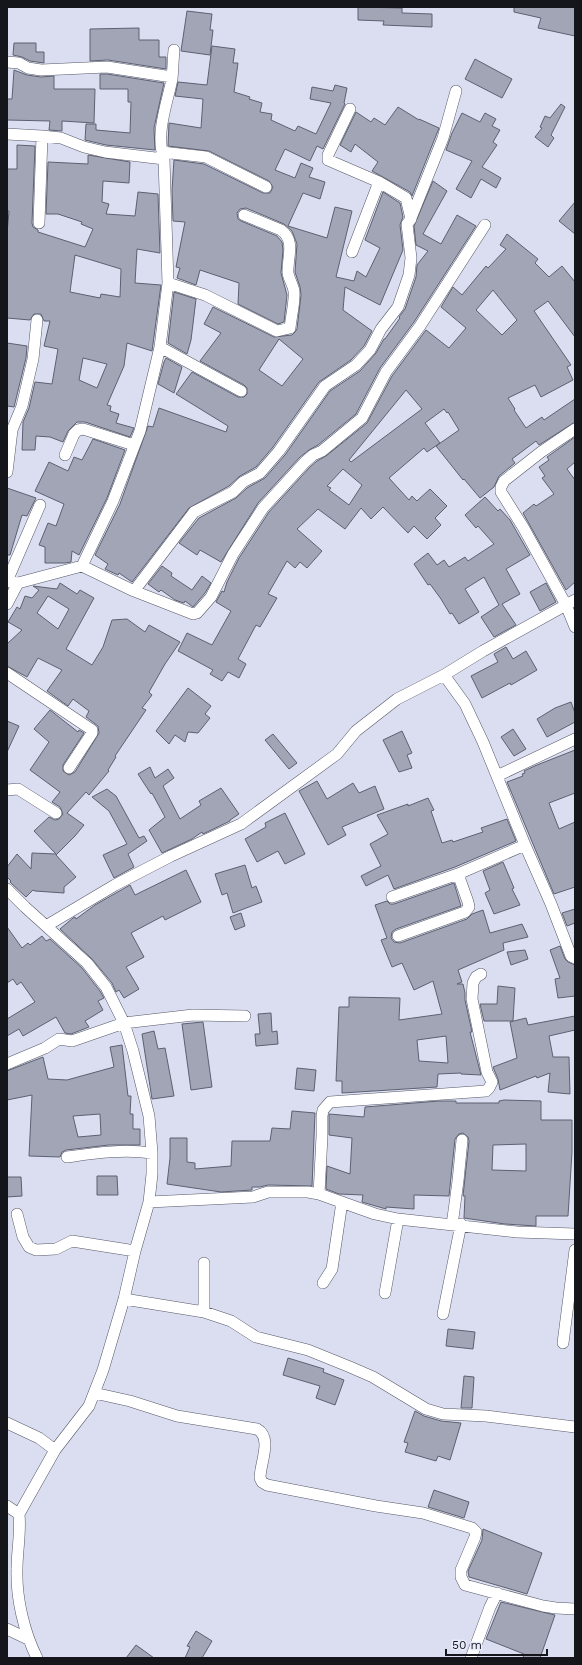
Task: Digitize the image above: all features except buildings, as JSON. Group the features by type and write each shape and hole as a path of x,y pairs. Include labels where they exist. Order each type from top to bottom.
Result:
{"street":[{"path":"82,566 113,500 140,431 160,347 168,283 162,127 172,77 174,50"},
{"path":"7,62 19,63 28,68 41,70 107,67 172,77"},
{"path":"134,591 194,512 233,492 243,482 260,473 279,451 325,386 356,366 370,350 382,329 398,307 409,275 411,258 407,224 443,138 456,91"},
{"path":"350,109 328,155 328,160 379,182 406,198 410,219"},
{"path":"7,134 61,138 84,147 105,152 206,158 266,188"},
{"path":"39,223 42,136"},
{"path":"352,252 379,182"},
{"path":"168,283 205,295 277,331 290,328 294,292 288,274 290,247 287,234 282,230 244,215"},
{"path":"11,582 82,566 134,591 193,614 197,613 211,597 232,554 263,508 305,462 313,455 322,452 362,418 386,372 420,326 485,225"},
{"path":"7,472 12,430 22,406 33,359 36,320"},
{"path":"160,347 241,391"},
{"path":"575,428 510,476 504,481 501,487 504,500 523,526 570,602 575,627"},
{"path":"65,455 74,434 78,430 83,429 134,444"},
{"path":"7,604 11,582 40,506"},
{"path":"46,926 114,885 171,856 241,824 336,754 356,731 398,699 444,675 570,602"},
{"path":"7,673 92,730 92,733 69,768"},
{"path":"444,675 465,704 483,742 551,904 571,956 575,958"},
{"path":"497,776 575,739"},
{"path":"7,790 18,789 56,814"},
{"path":"392,897 458,874 525,845"},
{"path":"398,936 465,912 469,907 458,874"},
{"path":"7,889 87,963 106,987 124,1023 133,1051 149,1116 152,1153 150,1202 135,1251 124,1299 103,1370 89,1406 55,1450 19,1514 21,1528 16,1570 21,1607 28,1639 37,1658"},
{"path":"319,1194 322,1116 323,1110 330,1102 486,1091 489,1088 492,1082 487,1072 472,999 473,983 476,977 481,974"},
{"path":"7,1064 46,1048 59,1039 72,1041 124,1023 193,1015 245,1016"},
{"path":"443,1314 456,1224 462,1140"},
{"path":"67,1156 132,1150 152,1153"},
{"path":"150,1202 253,1197 268,1192 308,1192 319,1194 375,1214 398,1218 517,1232 575,1234"},
{"path":"323,1283 332,1269 342,1202"},
{"path":"17,1214 23,1237 29,1247 36,1250 56,1249 72,1241 135,1251"},
{"path":"385,1294 398,1218"},
{"path":"563,1343 575,1250"},
{"path":"204,1263 204,1312"},
{"path":"124,1299 204,1312 231,1321 256,1338 308,1350 335,1360 373,1378 430,1411 443,1414 486,1416 575,1427"},
{"path":"94,1393 130,1401 177,1416 258,1429 262,1432 265,1439 260,1478 262,1482 267,1485 376,1506 422,1513 472,1528 476,1532 476,1537 461,1570 461,1577 465,1585 543,1606 575,1609"},
{"path":"7,1423 39,1438 55,1450"},
{"path":"7,1506 19,1514"},
{"path":"471,1658 490,1607 497,1593"},
{"path":"7,1629 28,1639"}]}
